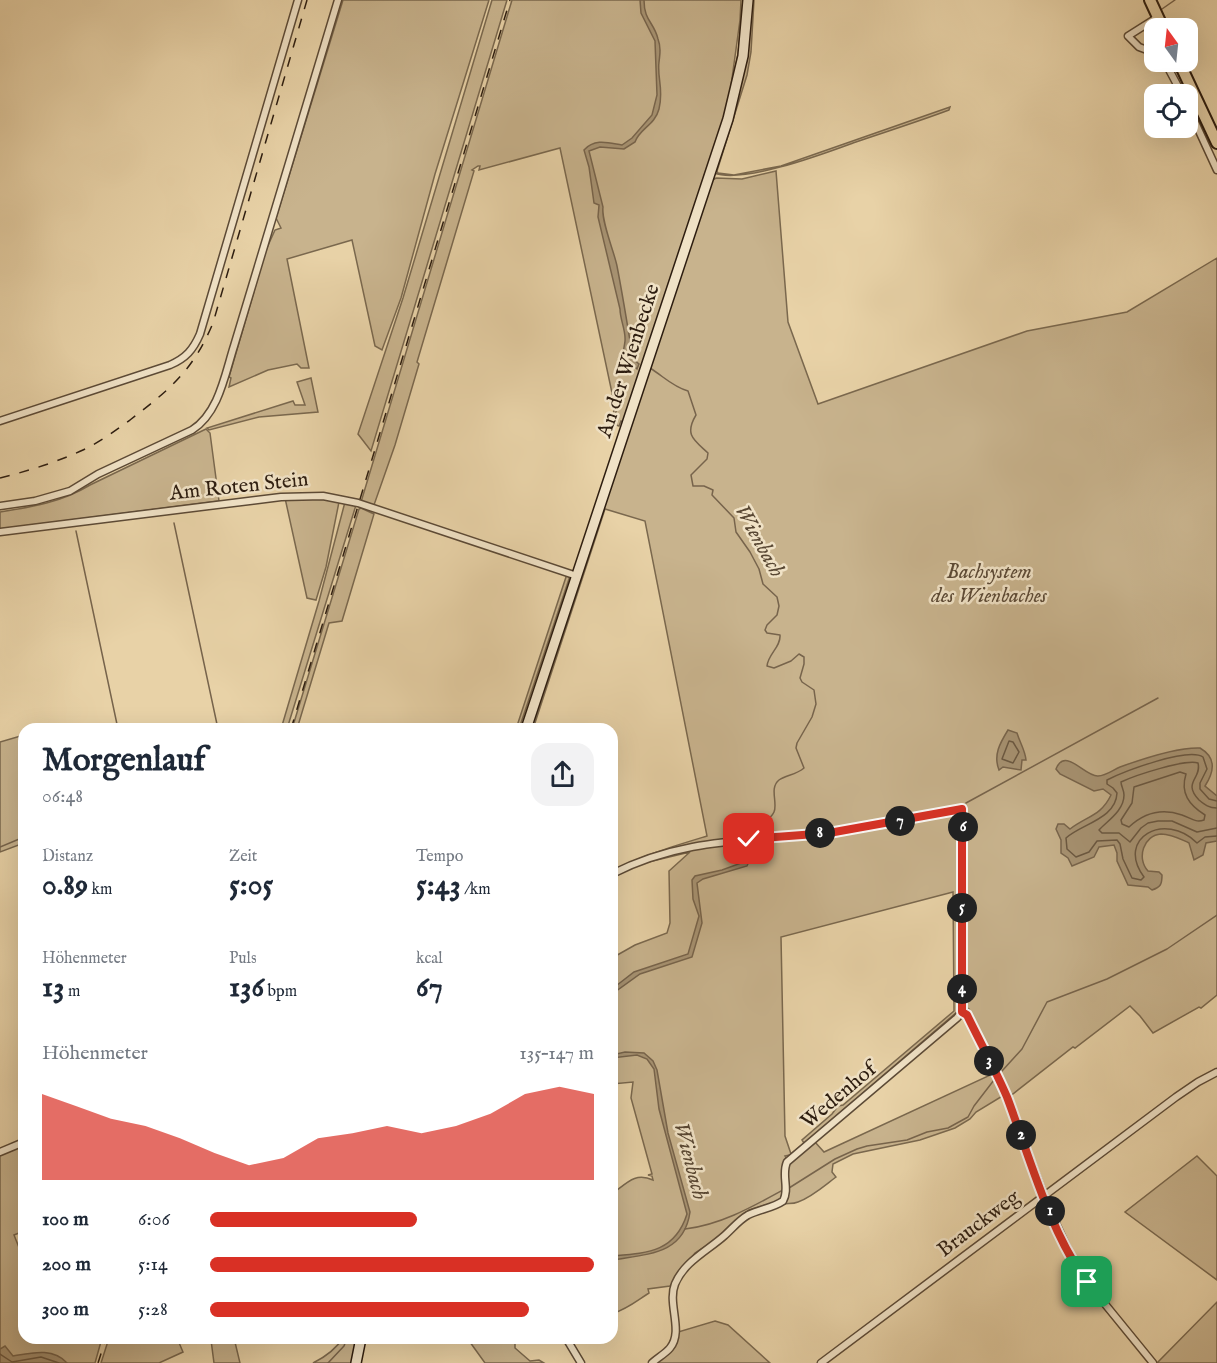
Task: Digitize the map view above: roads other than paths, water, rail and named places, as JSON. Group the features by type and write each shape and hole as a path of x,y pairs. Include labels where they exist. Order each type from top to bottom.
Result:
{"main road":[{"path":"1150,0 1158,17"},
{"path":"1184,72 1217,143"}],"street":[{"path":"0,421 170,365 188,355 200,334 298,0"},
{"path":"0,506 35,501 70,491 98,474 192,430 199,425 211,409 225,375 338,0"},
{"name":"An der Wienbecke","path":"528,723 734,98 743,56 748,0"},
{"path":"1144,26 1128,36 1144,49"},
{"path":"1198,129 1217,170"},
{"name":"Am Roten Stein","path":"0,532 282,497 323,496 358,503 577,576"},
{"path":"618,871 677,849 708,843 829,833 962,809 962,1012 967,1015 1005,1094 1065,1245 1082,1276 1153,1363"},
{"name":"Wedenhof","path":"652,1363 673,1342 674,1288 678,1279 693,1261 742,1219 783,1201 785,1197 784,1171 787,1162 962,1012"},
{"name":"Brauckweg","path":"821,1363 1176,1097 1217,1072"},
{"path":"0,1152 18,1144"},
{"path":"356,1363 360,1344"},
{"path":"570,1344 581,1363"}],"water":[{"path":"640,0 644,0 647,17 660,45 659,109 654,119 635,142 624,149 600,147 589,151 617,266 633,359 639,364 637,369 632,364 625,363 624,360 625,333 598,217 599,205 594,203 584,150 597,143 622,145 632,138 652,115 657,95 655,41 641,13"},
{"path":"1008,730 1017,733 1025,753 1026,760 1022,760 1021,770 1003,767 999,770 997,765 1000,744"},
{"path":"1200,748 1209,756 1212,766 1205,786 1217,796 1217,841 1206,843 1203,855 1194,860 1189,843 1172,836 1161,834 1150,838 1142,854 1144,866 1148,871 1159,872 1162,875 1160,885 1152,890 1148,887 1128,885 1117,861 1114,845 1099,847 1094,857 1072,866 1068,858 1061,853 1061,840 1056,829 1058,824 1064,824 1070,829 1098,812 1111,795 1103,789 1094,791 1060,774 1056,769 1060,763 1070,761 1093,775 1101,776 1160,754 1181,749"},
{"path":"751,843 757,843 747,866 703,879 697,883 702,923 692,957 640,974 618,990 618,984 634,972 688,954 699,916 693,899 692,880 695,876 744,862"},
{"path":"644,1053 653,1061 657,1070 668,1133 690,1212 680,1237 672,1245 650,1254 618,1259 618,1256 637,1254 667,1243 682,1227 687,1214 659,1109 654,1069 647,1059 637,1055 618,1057 618,1054"},
{"path":"5,1346 13,1356 49,1353 67,1363 0,1363 0,1349"}],"waterway":[{"path":"1162,9 1175,0"},
{"name":"Wienbach","path":"650,368 688,391 696,415 692,422 692,437 708,453 707,459 691,475 693,486 704,486 713,490 712,495 734,518 736,532 759,569 763,584 777,597 779,606 777,615 765,630 767,633 780,635 780,639 767,666 774,668 791,661 799,654 804,657 800,678 814,690 816,704 812,717 796,748 804,768 776,783 774,812 757,828 753,836"},
{"path":"174,523 217,723"},
{"path":"76,531 117,723"},
{"path":"966,803 1158,698"},
{"path":"0,847 18,840"},
{"path":"800,1147 957,1012 959,870"},
{"path":"1002,1071 1022,1049 1047,1002 1107,979 1167,949 1217,915"},
{"path":"789,1188 835,1159 857,1149 907,1140 927,1132 948,1128 968,1117 994,1080"},
{"path":"782,1170 784,1161"},
{"path":"685,1229 711,1224 748,1209 783,1190"},
{"name":"Wienbach","path":"328,1363 345,1344"}],"railway":[{"path":"0,478 63,458 101,440 157,399 179,378 197,354 213,323 307,0"},
{"path":"293,723 510,0"},
{"path":"98,1363 104,1344"}],"park label":[{"name":"Bachsystem des Wienbaches","path":"989,584"}]}
